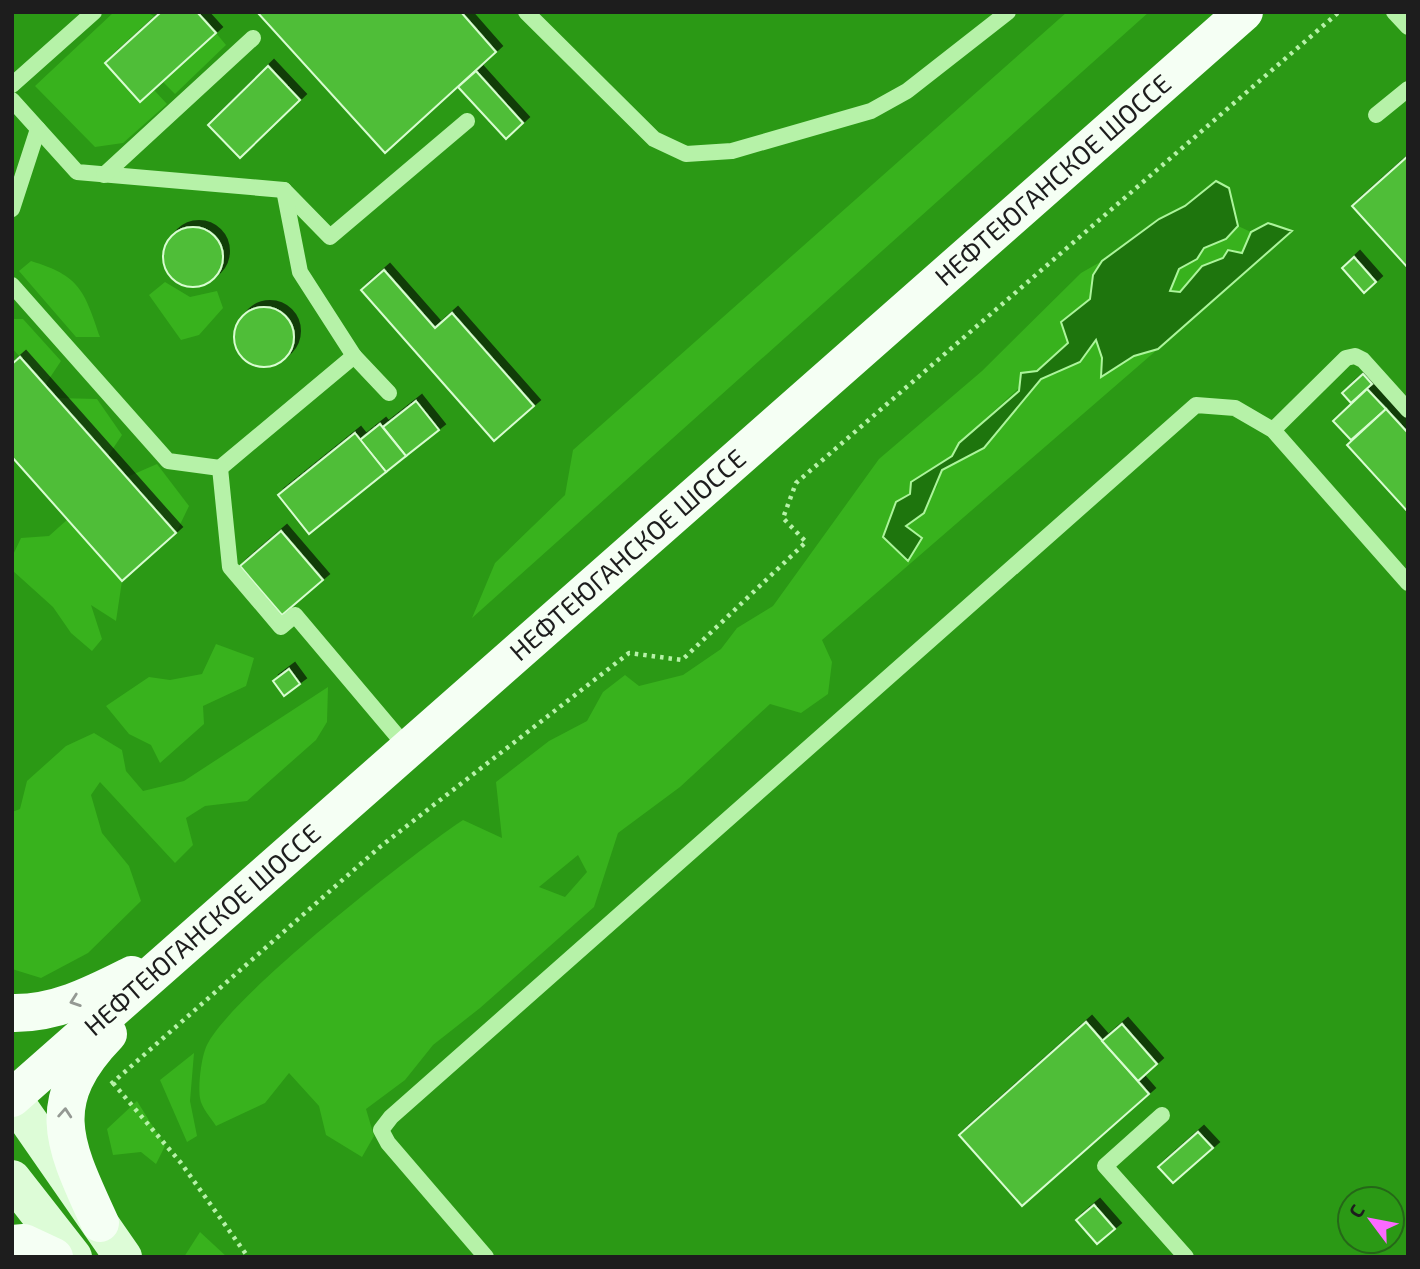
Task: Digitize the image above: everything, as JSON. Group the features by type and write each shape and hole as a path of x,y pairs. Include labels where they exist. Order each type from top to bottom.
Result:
{"main road":[{"name":"НЕФТЕЮГАНСКОЕ ШОССЕ","path":"12,1098 1244,12"},
{"path":"12,1013 38,1013 94,995 181,951"},
{"path":"100,1223 71,1160 63,1117 67,1094 96,1046 181,951"},
{"path":"12,1098 123,1257"},
{"path":"12,1179 72,1257"},
{"path":"12,1244 24,1243 54,1257"}],"lane":[{"path":"12,85 94,12"},
{"path":"526,12 654,139 686,154 732,151 871,111 908,91 1008,12"},
{"path":"1394,12 1408,27"},
{"path":"104,175 253,38"},
{"path":"1376,115 1408,89"},
{"path":"12,100 77,172 284,190 330,237 467,121"},
{"path":"12,209 38,129"},
{"path":"284,190 300,272 354,356 390,393"},
{"path":"12,285 168,461 219,468 354,356"},
{"path":"1273,430 1346,358 1355,356 1363,360 1408,410"},
{"path":"486,1257 388,1143 381,1130 391,1117 1196,405 1236,408 1273,430 1407,580"},
{"path":"219,468 230,567 281,627 295,615 409,750"},
{"path":"1162,1115 1105,1166 1186,1257"}],"path":[{"path":"248,1257 181,1163 113,1083 381,846 629,653 682,660 806,542 783,518 796,483 1339,12"}],"shaded area":[{"path":"114,12 146,12 156,17 105,63 140,102 154,90 167,104 123,143 95,147 35,86"},
{"path":"1067,12 1149,12 472,618 495,563 565,495 573,450"},
{"path":"216,33 226,45 175,94 163,82"},
{"path":"1216,181 1229,188 1238,226 1226,239 1204,248 1197,259 1179,269 1170,291 1180,292 1202,266 1223,258 1228,250 1242,253 1251,232 1268,223 1292,231 1158,349 1134,356 1101,377 1102,358 1096,340 1080,362 1041,379 984,448 942,470 924,513 906,526 922,538 908,561 883,537 896,502 910,494 911,482 952,456 959,443 1019,391 1021,373 1037,371 1068,343 1061,322 1090,299 1093,275 1102,261 1159,219 1185,206"},
{"path":"1238,226 1251,232 1242,253 1202,266 1180,293 1169,291 1179,269 1197,259 1204,248 1226,239"},
{"path":"31,261 60,273 78,287 100,337 76,337 19,271"},
{"path":"1102,261 1093,275 1090,299 1061,322 1069,342 959,443 952,456 911,482 906,527 937,487 942,469 984,448 1041,379 1058,373 1096,340 1102,358 1101,376 1134,356 1158,349 822,640 832,662 828,694 801,713 770,704 680,787 618,833 594,907 480,1008 433,1045 405,1080 366,1109 374,1136 362,1157 326,1135 319,1106 289,1073 265,1103 216,1126 200,1098 202,1060 218,1028 244,999 321,930 463,820 502,838 496,782 549,741 587,721 603,692 625,675 639,686 683,675 721,649 737,628 773,606 879,459 982,371 1081,273","holes":["578,855 587,872 565,897 539,887"]},
{"path":"165,282 190,297 217,291 223,308 199,335 181,340 149,295"},
{"path":"12,319 23,319 61,361 45,385 12,348"},
{"path":"57,398 97,399 122,435 108,456"},
{"path":"157,464 189,506 176,533 127,477"},
{"path":"68,519 122,581 116,621 91,605 102,639 92,651 71,633 53,607 12,570 12,557 21,538 49,536"},
{"path":"216,644 254,658 246,686 203,706 204,724 160,763 151,745 129,734 106,706 149,677 170,680 202,674"},
{"path":"328,687 327,722 316,740 247,801 205,806 186,818 193,845 175,863 100,782 91,795 102,833 129,866 141,901 88,953 41,978 12,969 12,812 20,809 27,781 66,746 94,733 122,750 126,771 143,791 184,781"},
{"path":"194,1053 190,1101 197,1136 187,1142 160,1080"},
{"path":"137,1101 165,1146 156,1164 141,1152 113,1155 107,1129"},
{"path":"200,1232 227,1257 184,1257"}],"building":[{"path":"161,12 197,12 216,33 140,102 105,63"},
{"path":"257,12 461,12 496,52 385,153"},
{"path":"268,66 300,100 240,158 208,125"},
{"path":"476,71 523,123 506,139 458,87"},
{"path":"1408,156 1408,268 1352,206"},
{"path":"193,227 210,232 218,240 223,257 218,274 210,282 193,287 176,282 168,274 163,257 168,240 176,232"},
{"path":"1354,257 1376,282 1364,293 1342,268"},
{"path":"384,270 435,328 452,313 534,406 494,441 361,290"},
{"path":"264,307 281,312 289,320 294,337 289,354 281,362 264,367 247,362 239,354 234,337 239,320 247,312"},
{"path":"20,357 176,533 122,581 12,457 12,364"},
{"path":"1363,374 1372,384 1351,403 1342,393"},
{"path":"1367,389 1386,409 1351,440 1333,421"},
{"path":"416,401 439,430 406,456 383,427"},
{"path":"1386,409 1408,433 1408,512 1347,445"},
{"path":"380,424 406,456 386,472 360,440"},
{"path":"355,433 386,472 309,534 278,495"},
{"path":"281,531 323,580 282,615 240,566"},
{"path":"289,669 300,684 284,696 273,681"},
{"path":"1086,1022 1149,1094 1022,1206 959,1135"},
{"path":"1122,1024 1157,1064 1138,1081 1102,1041"},
{"path":"1198,1132 1213,1148 1173,1183 1158,1167"},
{"path":"1094,1205 1115,1229 1097,1244 1076,1220"}]}
